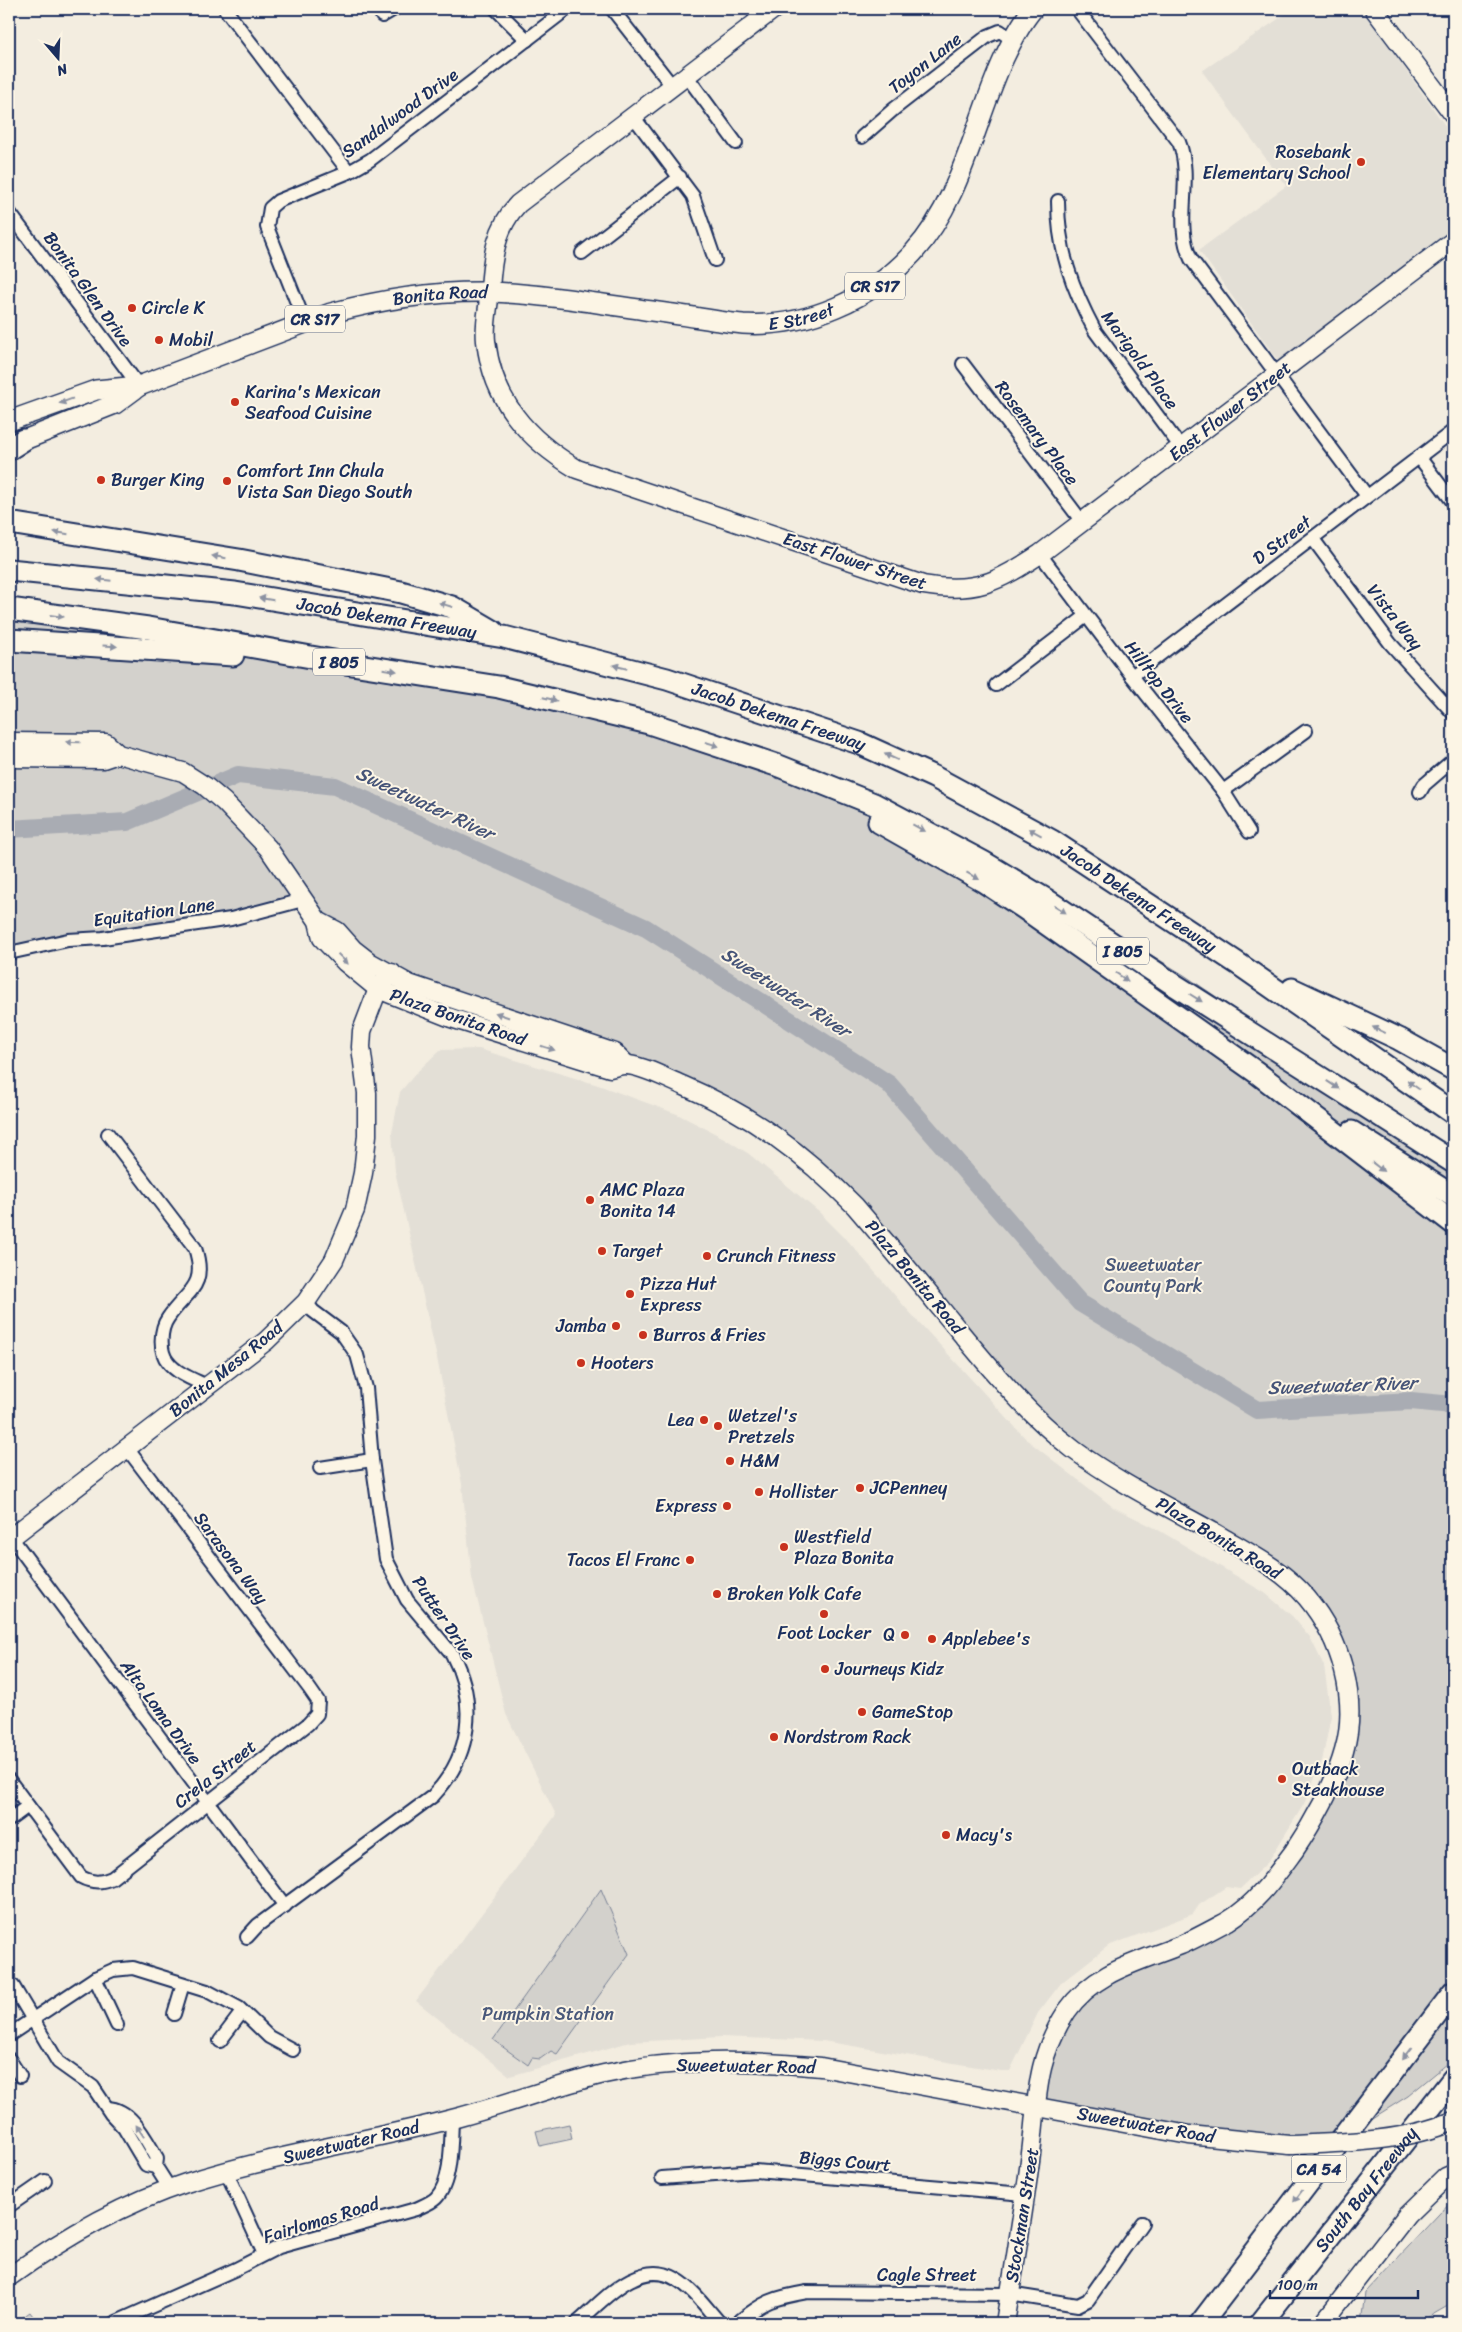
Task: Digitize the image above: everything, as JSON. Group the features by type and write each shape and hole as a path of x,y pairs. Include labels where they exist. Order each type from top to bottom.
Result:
{"highway":[{"path":"9,523 239,560 401,592 452,607 504,637"},
{"name":"Jacob Dekema Freeway","path":"9,570 234,594 504,637 668,679 859,742 934,777 1052,841 1237,963 1453,1113"},
{"name":"I 805","path":"9,609 148,628 339,662 500,687 649,723 779,766 874,804 983,862 1453,1162"},
{"path":"9,640 339,662"},
{"path":"779,766 999,892 1256,1072 1453,1223"},
{"path":"1237,963 1399,1039 1453,1069"},
{"path":"1256,1072 1453,1196"},
{"name":"CA 54","path":"1201,2323 1453,1991"},
{"name":"South Bay Freeway","path":"1261,2323 1453,2080"},
{"path":"1364,2192 1391,2170 1453,2098"}],"main road":[{"name":"Bonita Road","path":"9,422 96,390 139,386 331,313 364,304 427,293 490,292 494,254 507,216 518,204 673,87 756,14 774,9"},
{"name":"E Street","path":"490,292 526,295 744,324 796,320 846,303 890,276 913,253 933,228 949,200 968,153 989,90 1013,40 1033,9"},
{"path":"1374,9 1453,114"},
{"name":"East Flower Street","path":"490,292 486,312 486,340 492,376 521,426 552,454 577,469 923,585 948,588 986,584 1008,576 1182,449 1453,242"},
{"name":"Bonita Road","path":"14,445 115,404 139,386"},
{"name":"Plaza Bonita Road","path":"9,742 106,743 118,754 167,766 182,772 205,786 224,802 268,848 318,921 322,938 345,962 378,989 451,1018 610,1068 627,1064"},
{"name":"Plaza Bonita Road","path":"9,758 103,759 118,754"},
{"name":"Plaza Bonita Road","path":"318,921 337,931 354,949 371,962 409,984 615,1053 627,1064 712,1098 778,1137 830,1180 855,1206 1001,1382 1043,1424 1076,1451 1109,1473 1273,1567 1304,1595 1322,1618 1334,1641 1348,1687 1350,1711 1345,1751 1320,1808 1305,1835 1265,1892 1230,1919 1182,1944 1120,1967 1081,1994 1069,2008 1051,2037 1042,2062 1036,2106"},
{"name":"Bonita Mesa Road","path":"10,1538 266,1341 306,1302 334,1260 355,1210 363,1173 367,1135 367,1093 361,1047 362,1032 378,989 392,973"},
{"name":"Sweetwater Road","path":"9,2277 82,2230 170,2189 226,2171 452,2119 602,2075 645,2067 707,2062 783,2063 821,2066 1189,2135 1289,2146 1378,2139 1431,2129 1453,2121"},
{"name":"Stockman Street","path":"1005,2323 1035,2130 1036,2106"},
{"path":"1323,2323 1407,2215 1446,2177 1453,2174"}],"street":[{"path":"226,9 349,172"},
{"path":"382,16 394,9"},
{"path":"496,9 527,40"},
{"name":"Sandalwood Drive","path":"305,323 267,227 270,208 278,201 349,172 370,160 567,9"},
{"path":"612,9 673,87"},
{"path":"1077,9 1180,142 1186,169 1183,228 1189,254 1278,374 1305,415 1367,496"},
{"name":"Toyon Lane","path":"862,137 894,109 988,36 1000,31 1013,40"},
{"path":"686,75 736,142"},
{"path":"633,116 693,196 715,260"},
{"path":"582,253 680,177"},
{"name":"Marigold Place","path":"1058,201 1058,216 1067,269 1071,285 1087,318 1182,449"},
{"name":"Bonita Glen Drive","path":"9,212 139,386"},
{"name":"Rosemary Place","path":"963,364 1083,523"},
{"name":"D Street","path":"1132,676 1453,431"},
{"path":"1419,457 1453,502"},
{"name":"Vista Way","path":"1313,539 1390,643 1453,713"},
{"name":"Hilltop Drive","path":"1040,554 1132,676 1223,791 1249,832"},
{"path":"996,685 1086,616"},
{"path":"1223,791 1306,731"},
{"path":"1420,792 1424,785 1453,760"},
{"name":"Equitation Lane","path":"9,953 68,940 103,938 231,919 303,900"},
{"path":"108,1134 195,1248 199,1261 197,1281 192,1292 167,1319 162,1337 162,1350 167,1362 177,1371 207,1386"},
{"name":"Putter Drive","path":"247,1937 258,1925 433,1796 456,1766 467,1730 467,1694 457,1663 452,1654 408,1600 386,1559 372,1460 366,1388 359,1361 341,1332 313,1312 306,1302"},
{"name":"Sarasona Way","path":"126,1447 309,1688"},
{"path":"320,1468 372,1460"},
{"name":"Alta Loma Drive","path":"10,1538 285,1906"},
{"name":"Crela Street","path":"28,1806 82,1877 97,1882 112,1878 308,1724 318,1714 318,1701 309,1688"},
{"path":"9,1780 28,1806 9,1820"},
{"path":"9,2035 95,1978 113,1970 133,1968 207,1991 242,2012 269,2037 293,2050"},
{"path":"95,1978 117,2024"},
{"path":"174,2014 183,1984"},
{"path":"13,1986 58,2062 94,2087 108,2108 114,2109 134,2121 157,2158 156,2167 170,2189"},
{"path":"220,2041 242,2012"},
{"path":"9,2059 20,2076"},
{"name":"Fairlomas Road","path":"114,2323 279,2247 416,2209 436,2199 441,2191 449,2168 452,2119"},
{"path":"226,2171 264,2254"},
{"name":"Biggs Court","path":"662,2178 755,2171 1025,2194"},
{"path":"9,2206 45,2181"},
{"name":"Cagle Street","path":"737,2323 760,2304 777,2297 807,2292 1009,2294 1078,2306 1088,2300 1142,2223"},
{"path":"577,2323 626,2283 639,2275 654,2272 677,2279 693,2292 720,2323"}],"shaded area":[{"name":"Rosebank Elementary School","path":"1293,9 1363,9 1453,137 1453,229 1279,362 1199,250 1286,186 1202,71"},
{"path":"479,1049 598,1085 677,1114 724,1138 749,1154 820,1213 849,1242 904,1306 1027,1440 1113,1507 1155,1528 1265,1593 1292,1616 1310,1637 1324,1666 1331,1716 1322,1761 1304,1804 1268,1862 1240,1889 1226,1887 1199,1905 1193,1914 1108,1946 1061,1983 1038,2013 1010,2071 823,2041 721,2037 630,2042 510,2076 416,2001 556,1815 506,1714 472,1578 462,1484 437,1358 395,1171 392,1133 400,1092 440,1050"}],"green space":[{"name":"Sweetwater County Park","path":"9,617 147,634 649,723 991,857 1184,975 1329,1073 1453,1152 1453,2059 1408,2096 1365,2123 1324,2141 1288,2146 1036,2106 1072,2005 1248,1906 1338,1770 1348,1691 1310,1602 1057,1436 861,1212 720,1102 424,1002 380,984 300,896 230,919 9,952"},
{"name":"Pumpkin Station","path":"601,1889 629,1954 557,2054 551,2051 540,2059 532,2058 528,2065 493,2040"},
{"path":"569,2124 572,2139 540,2146 536,2131"},
{"path":"1453,2199 1453,2303 1418,2323 1361,2323 1365,2293"},
{"path":"30,2312 38,2323 19,2323 17,2321"}],"waterway":[{"name":"Sweetwater River","path":"9,829 127,822 238,775 335,786 646,928 889,1084 1080,1303 1257,1410 1411,1401 1453,1405"}],"place":[{"name":"Rosebank Elementary School","path":"1361,162"},
{"name":"Circle K","path":"132,308"},
{"name":"Mobil","path":"159,340"},
{"name":"Karina's Mexican Seafood Cuisine","path":"235,402"},
{"name":"Burger King","path":"101,480"},
{"name":"Comfort Inn Chula Vista San Diego South","path":"227,481"},
{"name":"AMC Plaza Bonita 14","path":"590,1200"},
{"name":"Target","path":"602,1251"},
{"name":"Crunch Fitness","path":"707,1256"},
{"name":"Pizza Hut Express","path":"630,1294"},
{"name":"Jamba","path":"616,1326"},
{"name":"Burros & Fries","path":"643,1335"},
{"name":"Hooters","path":"581,1363"},
{"name":"Lea","path":"704,1420"},
{"name":"Wetzel's Pretzels","path":"718,1426"},
{"name":"H&M","path":"730,1461"},
{"name":"JCPenney","path":"860,1488"},
{"name":"Hollister","path":"759,1492"},
{"name":"Express","path":"727,1506"},
{"name":"Westfield Plaza Bonita","path":"784,1547"},
{"name":"Tacos El Franc","path":"690,1560"},
{"name":"Broken Yolk Cafe","path":"717,1594"},
{"name":"Foot Locker","path":"824,1614"},
{"name":"Q","path":"905,1635"},
{"name":"Applebee's","path":"932,1639"},
{"name":"Journeys Kidz","path":"825,1669"},
{"name":"GameStop","path":"862,1712"},
{"name":"Nordstrom Rack","path":"774,1737"},
{"name":"Outback Steakhouse","path":"1282,1779"},
{"name":"Macy's","path":"946,1835"}]}
